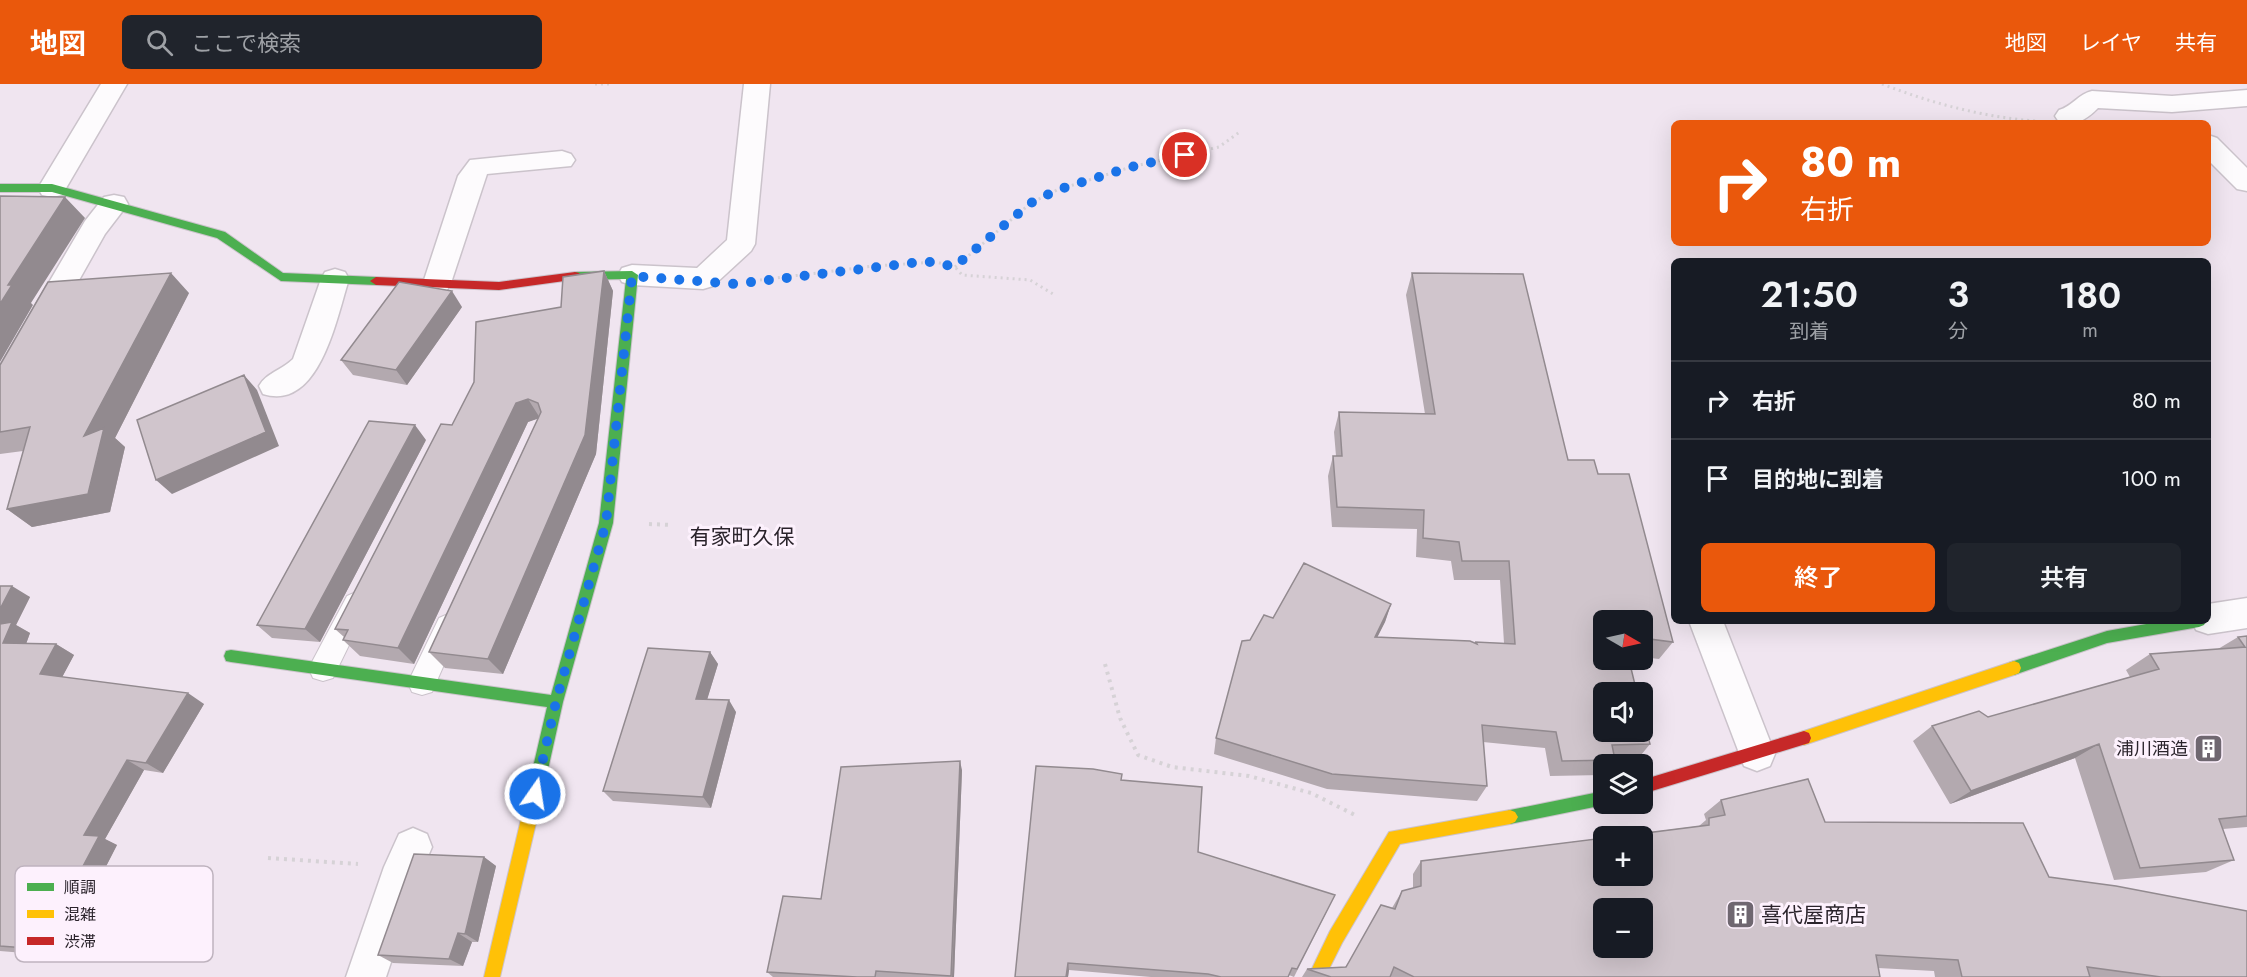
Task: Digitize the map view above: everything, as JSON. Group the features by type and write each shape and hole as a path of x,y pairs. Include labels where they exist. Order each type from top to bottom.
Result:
{"street":[{"path":"52,188 114,84"},
{"path":"0,188 52,188 221,235 281,277 500,286 587,274 703,279 741,244 757,84"},
{"path":"2067,116 2078,114 2092,99 2172,104 2247,98"},
{"path":"2172,104 2186,120"},
{"path":"2211,147 2233,171 2247,182"},
{"path":"437,283 471,176 479,166 562,160"},
{"path":"0,393 95,228 114,204"},
{"path":"492,977 556,702 606,523 632,276"},
{"path":"274,386 294,377 306,364 335,279"},
{"path":"2211,619 2247,613"},
{"path":"1707,624 1757,754"},
{"path":"1653,784 1757,754 2107,637 2182,624"},
{"path":"231,656 556,702"},
{"path":"1316,977 1335,937 1395,837 1593,800"},
{"path":"366,977 408,857"}],"lane":[{"path":"323,669 367,584"},
{"path":"422,682 456,609"}],"path":[{"path":"595,84 609,84"},
{"path":"1882,84 1912,96 1999,118 2026,120"},
{"path":"2045,120 2067,116"},
{"path":"954,267 1031,203 1057,190 1131,167 1219,147 1241,131"},
{"path":"703,279 735,284 936,262 954,267 962,275 1030,280 1053,294"},
{"path":"1105,664 1120,718 1138,755 1172,767 1249,776 1311,793 1395,837"},
{"path":"268,858 408,857"}],"building":[{"path":"0,196 65,197 8,285 12,285 0,304"},
{"path":"604,271 585,435 488,659 429,652 541,412 538,403 528,399 516,403 398,648 343,640 348,630 335,629 441,424 452,425 474,382 476,322 561,307 563,277"},
{"path":"171,273 84,436 104,428 88,494 7,509 30,427 0,432 0,365 48,282"},
{"path":"1412,273 1523,274 1568,460 1594,460 1598,474 1629,474 1673,642 1653,639 1653,610 1593,610 1593,670 1631,670 1634,682 1593,682 1593,742 1649,742 1650,744 1612,745 1614,754 1593,754 1593,760 1562,761 1556,732 1482,725 1487,786 1332,774 1216,738 1242,641 1250,640 1264,615 1273,618 1304,563 1391,604 1375,637 1470,641 1477,644 1476,642 1515,644 1509,561 1462,561 1459,542 1423,538 1424,510 1337,507 1333,456 1342,456 1339,412 1435,414"},
{"path":"399,282 452,291 396,370 341,360"},
{"path":"244,375 266,432 156,480 137,420"},
{"path":"369,421 415,425 305,629 257,625"},
{"path":"0,586 12,586 0,609"},
{"path":"12,622 3,643 56,644 40,674 188,693 146,763 127,760 84,835 99,836 83,866 15,866 15,947 0,946 0,624"},
{"path":"2247,636 2247,816 2219,819 2234,860 2140,868 2099,744 1971,791 1932,726 1979,711 1988,717 2159,669 2150,654 2245,647 2238,637"},
{"path":"648,648 710,652 696,699 729,700 703,797 603,791"},
{"path":"960,761 951,976 876,971 875,977 767,972 783,896 821,899 841,767"},
{"path":"1036,766 1093,769 1122,774 1121,780 1202,787 1198,852 1335,895 1297,969 1292,968 1288,977 1221,977 1208,974 1068,963 1066,977 1015,977"},
{"path":"1808,779 1825,822 2023,823 2049,877 2116,886 2247,911 2247,977 2161,977 2087,967 2090,977 1962,977 1958,960 1876,955 1880,977 1414,977 1394,967 1390,977 1331,977 1307,969 1346,967 1381,905 1395,909 1402,891 1421,886 1421,861 1593,839 1593,886 1653,886 1653,832 1709,825 1709,818 1725,815 1721,800"},
{"path":"414,854 484,857 465,934 458,933 449,959 378,955"}],"traffic: fast":[{"path":"0,188 52,188 221,235 281,277 376,281"},
{"path":"529,819 556,702 606,523 632,275 575,276"},
{"path":"2014,668 2107,637 2182,624"},
{"path":"231,656 556,702"},
{"path":"1510,817 1593,800"}],"traffic: slow":[{"path":"1804,738 2014,668"},
{"path":"1316,977 1336,937 1395,837 1510,817"},
{"path":"492,977 529,819"}],"traffic: jam":[{"path":"376,281 499,286 575,276"},
{"path":"1653,784 1804,738"}],"place":[{"name":"浦川酒造","path":"2209,749"},
{"name":"喜代屋商店","path":"1740,915"}],"district":[{"name":"有家町久保","path":"742,537"}],"route":[{"path":"535,794 556,702 606,523 632,276 703,279 735,284 921,262 936,262 954,267 1031,203 1057,190 1131,167 1185,155"}]}
